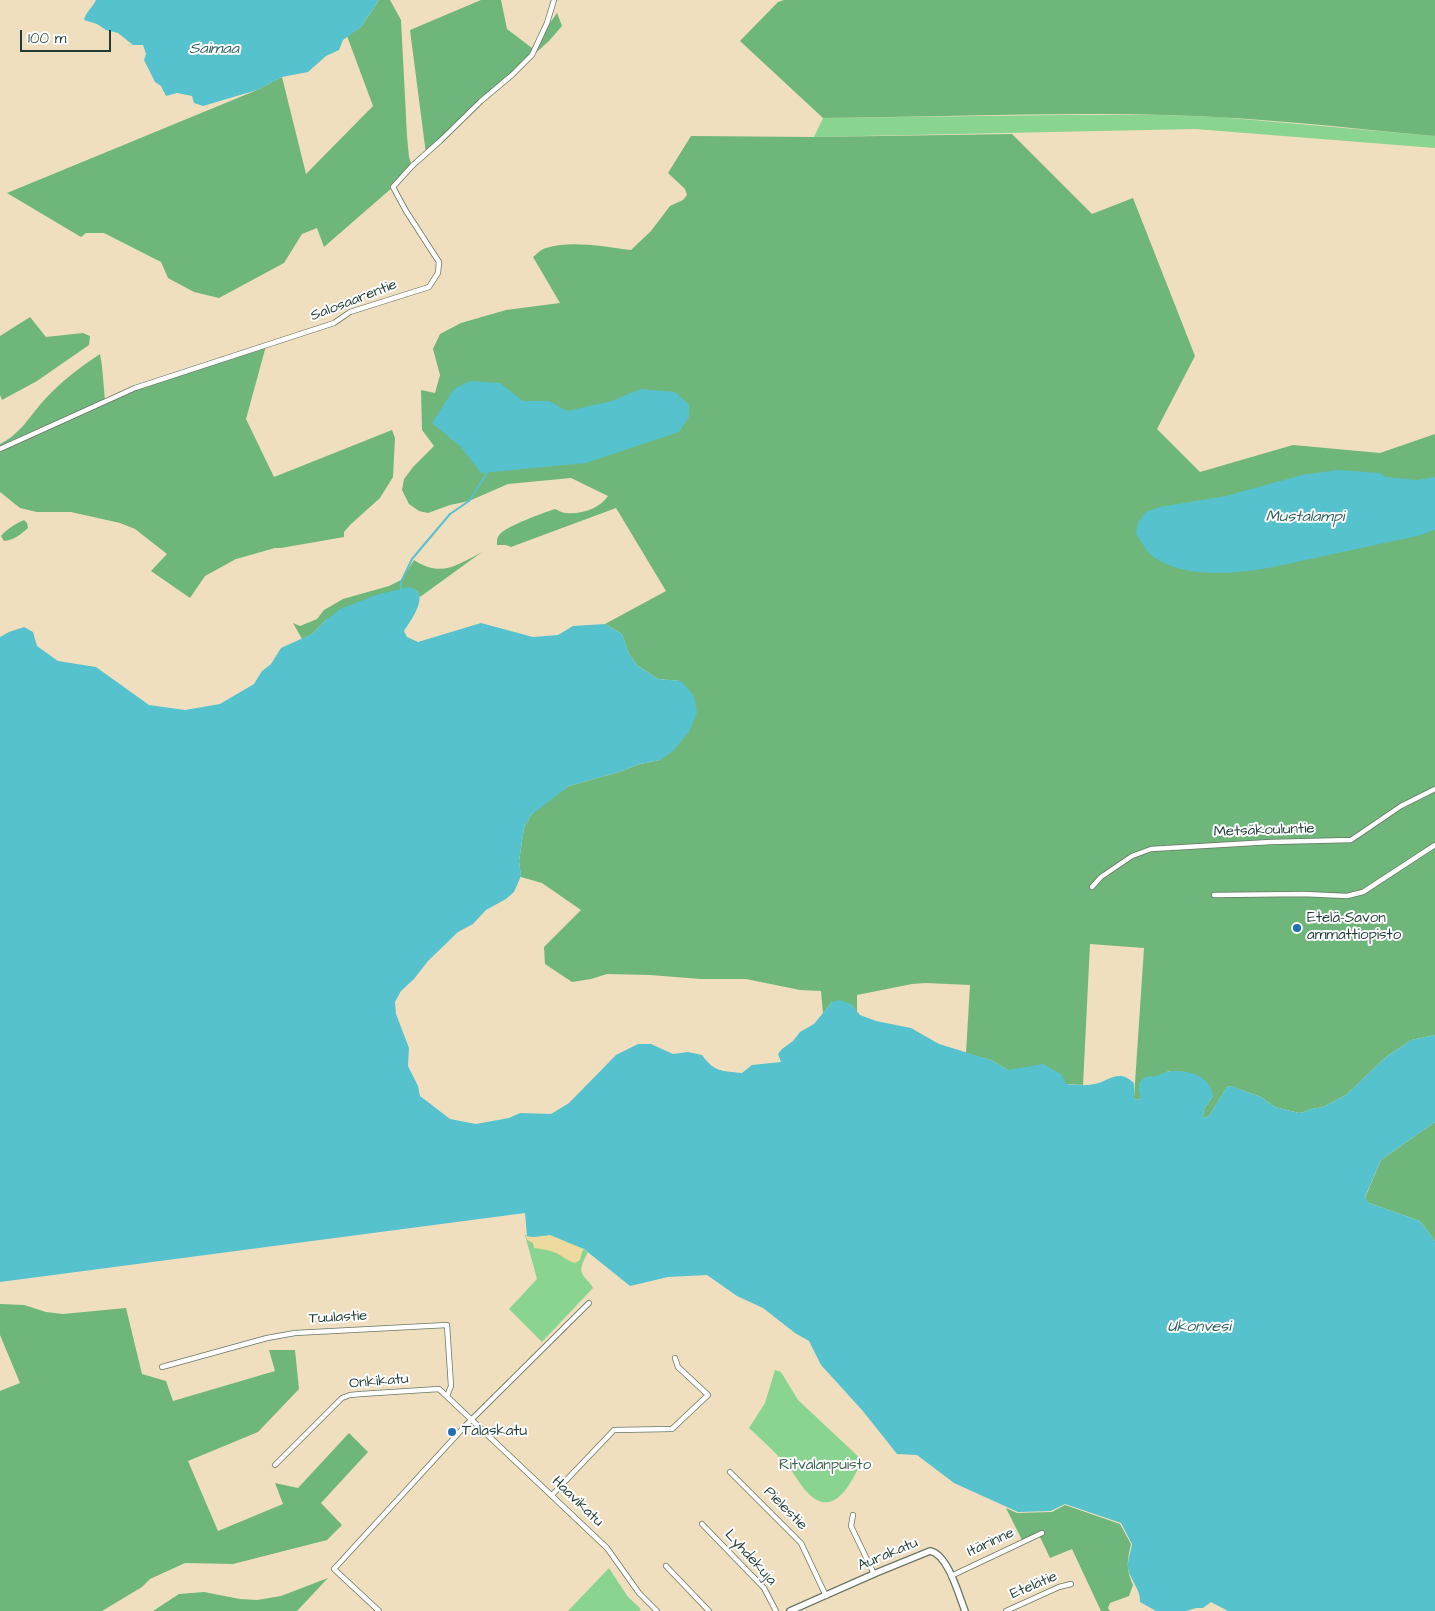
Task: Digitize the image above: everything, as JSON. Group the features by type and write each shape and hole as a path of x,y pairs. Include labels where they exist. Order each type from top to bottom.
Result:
{"street":[{"name":"Salosaarentie","path":"0,449 135,388 334,324 350,312 429,287 438,273 439,262 392,187 412,166 532,55 547,23 554,0"},
{"name":"Metsäkouluntie","path":"1092,886 1101,877 1132,856 1151,849 1272,842 1351,840 1401,806 1435,789"},
{"path":"1214,895 1304,894 1347,896 1363,892 1435,845"},
{"path":"379,1611 334,1569 471,1420 589,1303"},
{"name":"Tuulastie","path":"162,1367 267,1338 295,1333 447,1325 451,1386 447,1396"},
{"path":"552,1495 614,1430 672,1429 708,1394 678,1367 675,1358"},
{"name":"Onkikatu","path":"275,1465 342,1398 356,1394 439,1389 471,1420"},
{"name":"Haavikatu","path":"471,1420 607,1548 640,1594 657,1611"},
{"name":"Pielestie","path":"730,1472 801,1543 826,1596"},
{"path":"853,1515 851,1526 874,1574"},
{"name":"Lyhdekuja","path":"702,1524 764,1588 776,1611"},
{"name":"Itärinne","path":"951,1576 1042,1533"},
{"name":"Aurakatu","path":"790,1611 930,1552 940,1556 951,1576 965,1611"},
{"path":"666,1566 709,1611"},
{"name":"Etelätie","path":"1006,1611 1059,1587 1070,1584"}],"green space":[{"path":"379,0 390,0 401,20 407,136 412,166 393,187 324,247 317,228 302,234 284,263 219,298 194,292 168,278 161,262 104,233 86,233 81,237 7,193 257,90 282,77 306,174 373,106 347,36 361,27"},
{"path":"481,0 501,0 507,29 532,48 557,13 562,26 549,41 481,101 426,154 410,30"},
{"path":"784,0 1435,0 1435,136 1268,120 1167,115 1038,114 823,118 740,41 778,2"},
{"path":"1062,115 1219,117 1435,136 1435,148 1195,129 814,137 823,118"},
{"path":"1012,134 1092,214 1133,198 1195,356 1157,429 1200,472 1293,445 1380,453 1435,434 1435,1035 1411,1040 1386,1057 1346,1095 1323,1107 1299,1113 1275,1107 1261,1097 1231,1086 1227,1087 1209,1116 1205,1118 1203,1116 1204,1109 1213,1096 1169,1071 1139,1085 1141,1098 1137,1100 1134,1098 1144,948 1090,944 1083,1085 1066,1084 1008,1070 991,1060 966,1053 970,985 912,984 857,995 857,1012 851,1004 832,1002 823,1013 821,991 800,990 746,979 701,979 650,975 607,974 572,982 545,964 544,947 581,910 542,883 521,877 519,861 524,828 531,815 538,808 569,786 640,764 660,760 681,681 658,679 637,665 629,654 622,634 605,624 666,591 616,508 511,547 497,545 498,536 517,524 555,509 565,513 584,512 600,504 608,496 571,478 508,484 469,501 428,513 419,511 409,504 402,490 404,479 434,446 422,430 421,390 435,393 440,375 433,349 440,334 461,323 506,310 560,303 533,257 541,250 556,246 578,244 631,250 651,231 670,206 683,200 687,195 685,189 668,173 691,136 814,137"},
{"path":"30,317 46,337 83,333 90,336 89,345 37,381 2,400 0,395 0,336"},
{"path":"266,346 246,419 274,477 392,430 395,438 393,477 380,498 350,525 344,532 344,537 275,548 236,559 205,576 190,598 151,571 167,554 135,529 120,523 71,512 37,512 20,508 0,492 0,444 20,430 58,386 100,354 105,401 135,388"},
{"path":"24,520 28,528 17,537 4,541 1,536 3,533"},
{"path":"482,552 420,597 417,591 326,620 312,634 302,639 293,623 300,626 317,619 324,610 343,599 389,586 401,580 414,560 432,568 441,569 457,565"},
{"path":"1435,1122 1435,1241 1420,1221 1369,1203 1365,1198 1381,1160"},
{"path":"525,1235 551,1236 588,1252 581,1269 583,1275 593,1288 542,1342 509,1309 537,1279"},
{"path":"0,1304 24,1305 46,1312 63,1314 126,1308 142,1374 166,1381 173,1401 275,1371 269,1350 295,1350 299,1389 258,1432 188,1461 218,1531 283,1504 275,1483 298,1488 349,1433 368,1452 321,1503 342,1525 327,1540 233,1564 185,1563 150,1579 142,1587 102,1611 0,1611 0,1391 20,1383 0,1335"},
{"name":"Ritvalanpuisto","path":"775,1370 781,1372 798,1400 862,1460 845,1491 831,1501 824,1502 811,1496 785,1463 749,1428 765,1403"},
{"path":"1065,1505 1120,1524 1131,1544 1128,1565 1133,1585 1129,1596 1110,1603 1108,1608 1110,1611 1101,1611 1072,1549 1050,1558 1040,1537 1024,1544 1006,1508 1017,1513 1052,1512"},
{"path":"609,1568 628,1597 641,1609 639,1611 568,1611"},
{"path":"328,1578 297,1611 153,1611 179,1594 204,1592 240,1599 257,1600 281,1596"}],"sand":[{"path":"550,1235 583,1249 580,1260 575,1263 553,1252 534,1248 533,1243 527,1240 526,1236"}],"water":[{"name":"Saimaa","path":"96,0 379,0 361,27 343,40 339,50 326,56 308,72 282,77 257,90 203,106 194,103 192,96 177,93 166,96 161,86 155,82 144,60 146,54 143,45 133,45 118,33 84,20"},
{"path":"470,381 500,383 523,401 549,401 567,411 612,401 640,389 675,392 689,405 689,417 679,432 586,463 481,473 461,447 432,423 454,389"},
{"name":"Mustalampi","path":"1338,470 1380,473 1385,477 1417,480 1435,477 1435,530 1417,536 1273,567 1227,573 1194,571 1165,563 1150,554 1136,534 1138,522 1146,512 1160,507 1226,496 1302,475"},
{"name":"Ukonvesi","path":"410,587 417,591 419,600 416,612 404,631 407,637 418,642 481,623 533,637 558,635 573,626 605,624 622,634 629,654 637,665 658,679 681,681 694,696 697,713 689,732 672,752 660,760 640,764 569,786 531,815 524,828 519,861 521,876 514,892 506,899 486,910 473,924 458,932 401,991 395,1002 396,1014 409,1048 408,1066 418,1086 420,1096 450,1119 476,1124 509,1118 520,1113 551,1114 569,1103 616,1055 638,1044 651,1044 673,1054 688,1052 702,1055 710,1065 719,1070 729,1072 742,1073 752,1065 781,1062 778,1054 782,1049 793,1041 800,1032 814,1024 832,1002 839,1000 851,1004 860,1015 876,1021 911,1028 939,1044 991,1060 1008,1070 1043,1064 1061,1074 1066,1084 1077,1085 1094,1084 1123,1076 1134,1083 1134,1098 1137,1100 1141,1098 1139,1084 1145,1077 1156,1076 1169,1071 1198,1075 1208,1083 1213,1096 1204,1109 1203,1116 1205,1118 1209,1116 1227,1087 1231,1086 1261,1097 1275,1107 1299,1113 1323,1107 1346,1095 1386,1057 1411,1040 1435,1035 1435,1122 1381,1160 1365,1197 1369,1203 1420,1221 1435,1241 1435,1611 1228,1611 1211,1602 1203,1608 1186,1611 1156,1611 1140,1602 1139,1593 1128,1568 1132,1544 1121,1523 1065,1504 1051,1511 1018,1512 954,1483 917,1455 897,1454 862,1410 821,1365 809,1341 795,1333 763,1308 737,1296 707,1275 668,1277 630,1286 584,1249 550,1235 527,1236 525,1213 0,1282 0,637 24,627 33,632 37,646 58,661 96,667 149,705 185,710 220,704 254,684 262,671 271,664 281,648 312,634 340,609 379,594"}],"waterway":[{"path":"401,589 401,582 412,559 450,514 469,501 487,473"}],"place":[{"name":"Etelä-Savon ammattiopisto","path":"1297,928"},
{"name":"Talaskatu","path":"452,1432"}]}
